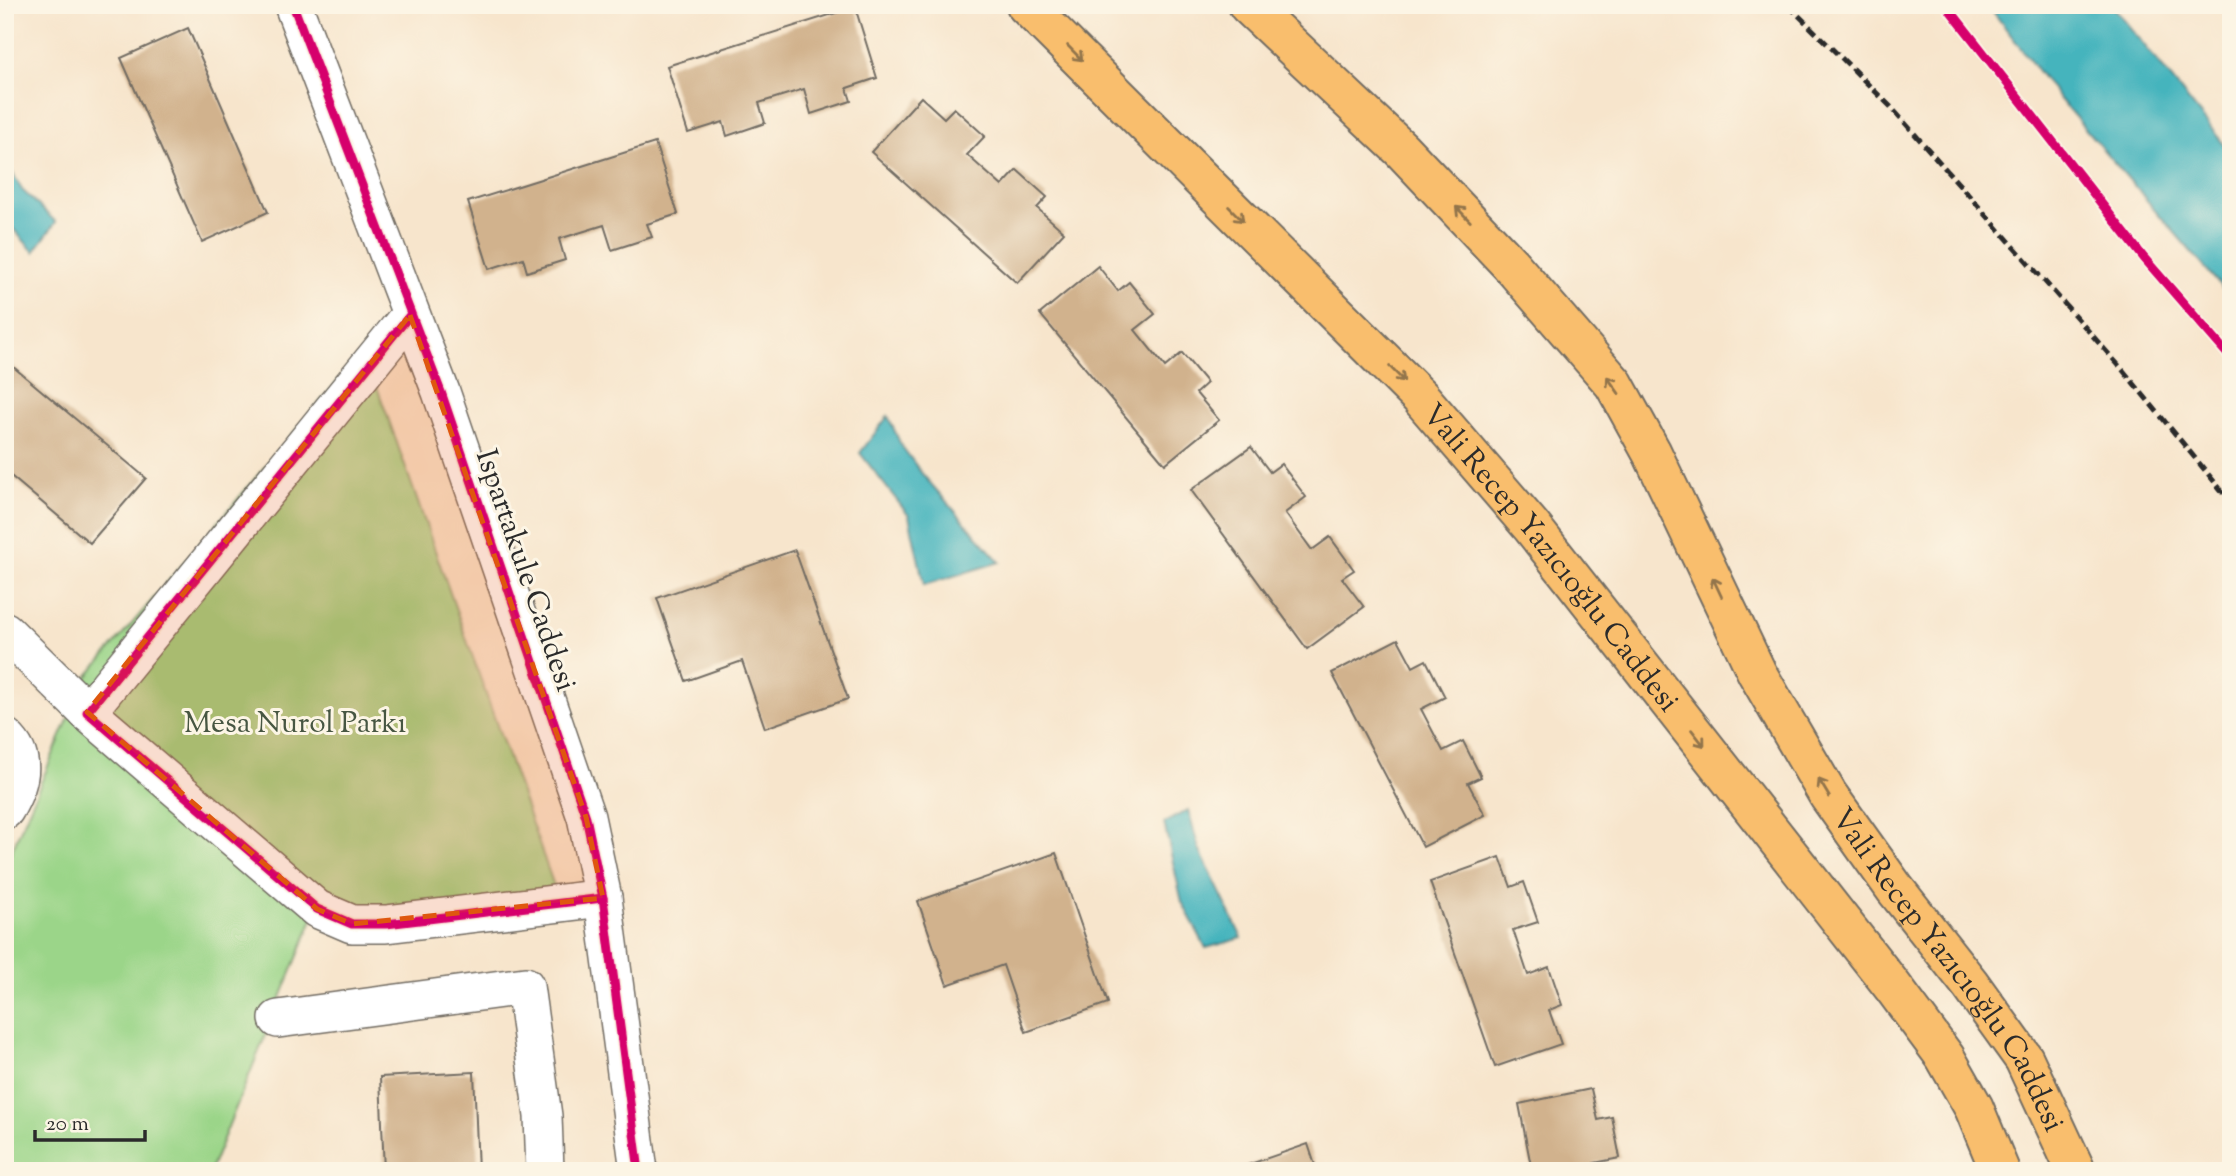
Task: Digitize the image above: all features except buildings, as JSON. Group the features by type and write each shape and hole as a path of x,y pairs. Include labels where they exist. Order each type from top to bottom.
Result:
{"main road":[{"name":"Vali Recep Yazıcıoğlu Caddesi","path":"1026,5 1420,397 1531,526 1945,1057 1974,1108 2000,1171"},
{"name":"Vali Recep Yazıcıoğlu Caddesi","path":"1248,5 1401,149 1510,264 1614,384 1652,453 1758,673 1815,772 1895,889 1970,984 2024,1059 2076,1171"}],"street":[{"name":"Ispartakule Caddesi","path":"293,5 445,405 586,817 603,898 639,1171"},
{"path":"87,712 410,315"},
{"path":"13,653 87,712 317,909 352,924 386,924 603,898"},
{"path":"5,737 11,742 20,769 17,791 5,810"},
{"path":"278,1019 525,986 543,1116 545,1171"}],"highlighted area":[{"path":"410,315 586,817 603,898 352,924 317,909 87,712"}],"green space":[{"name":"Mesa Nurol Parkı","path":"364,350 560,903 317,909 210,1171 5,1171 5,866 86,678"}],"water":[{"path":"1988,5 2112,5 2231,153 2231,298 2058,97"},
{"path":"5,160 22,190 56,222 34,252 5,220"},
{"path":"888,416 901,445 923,475 1000,562 924,585 909,516 860,453"},
{"path":"1188,810 1199,849 1242,938 1206,948 1182,902 1164,823"}],"railway":[{"path":"1788,5 1891,107 2122,369 2231,502"}],"cycle path":[{"path":"293,5 441,392 586,817 603,898 639,1171"},
{"path":"1946,5 2144,258 2231,358"},
{"path":"410,315 87,712 317,909 352,924 386,924 603,898"}]}
